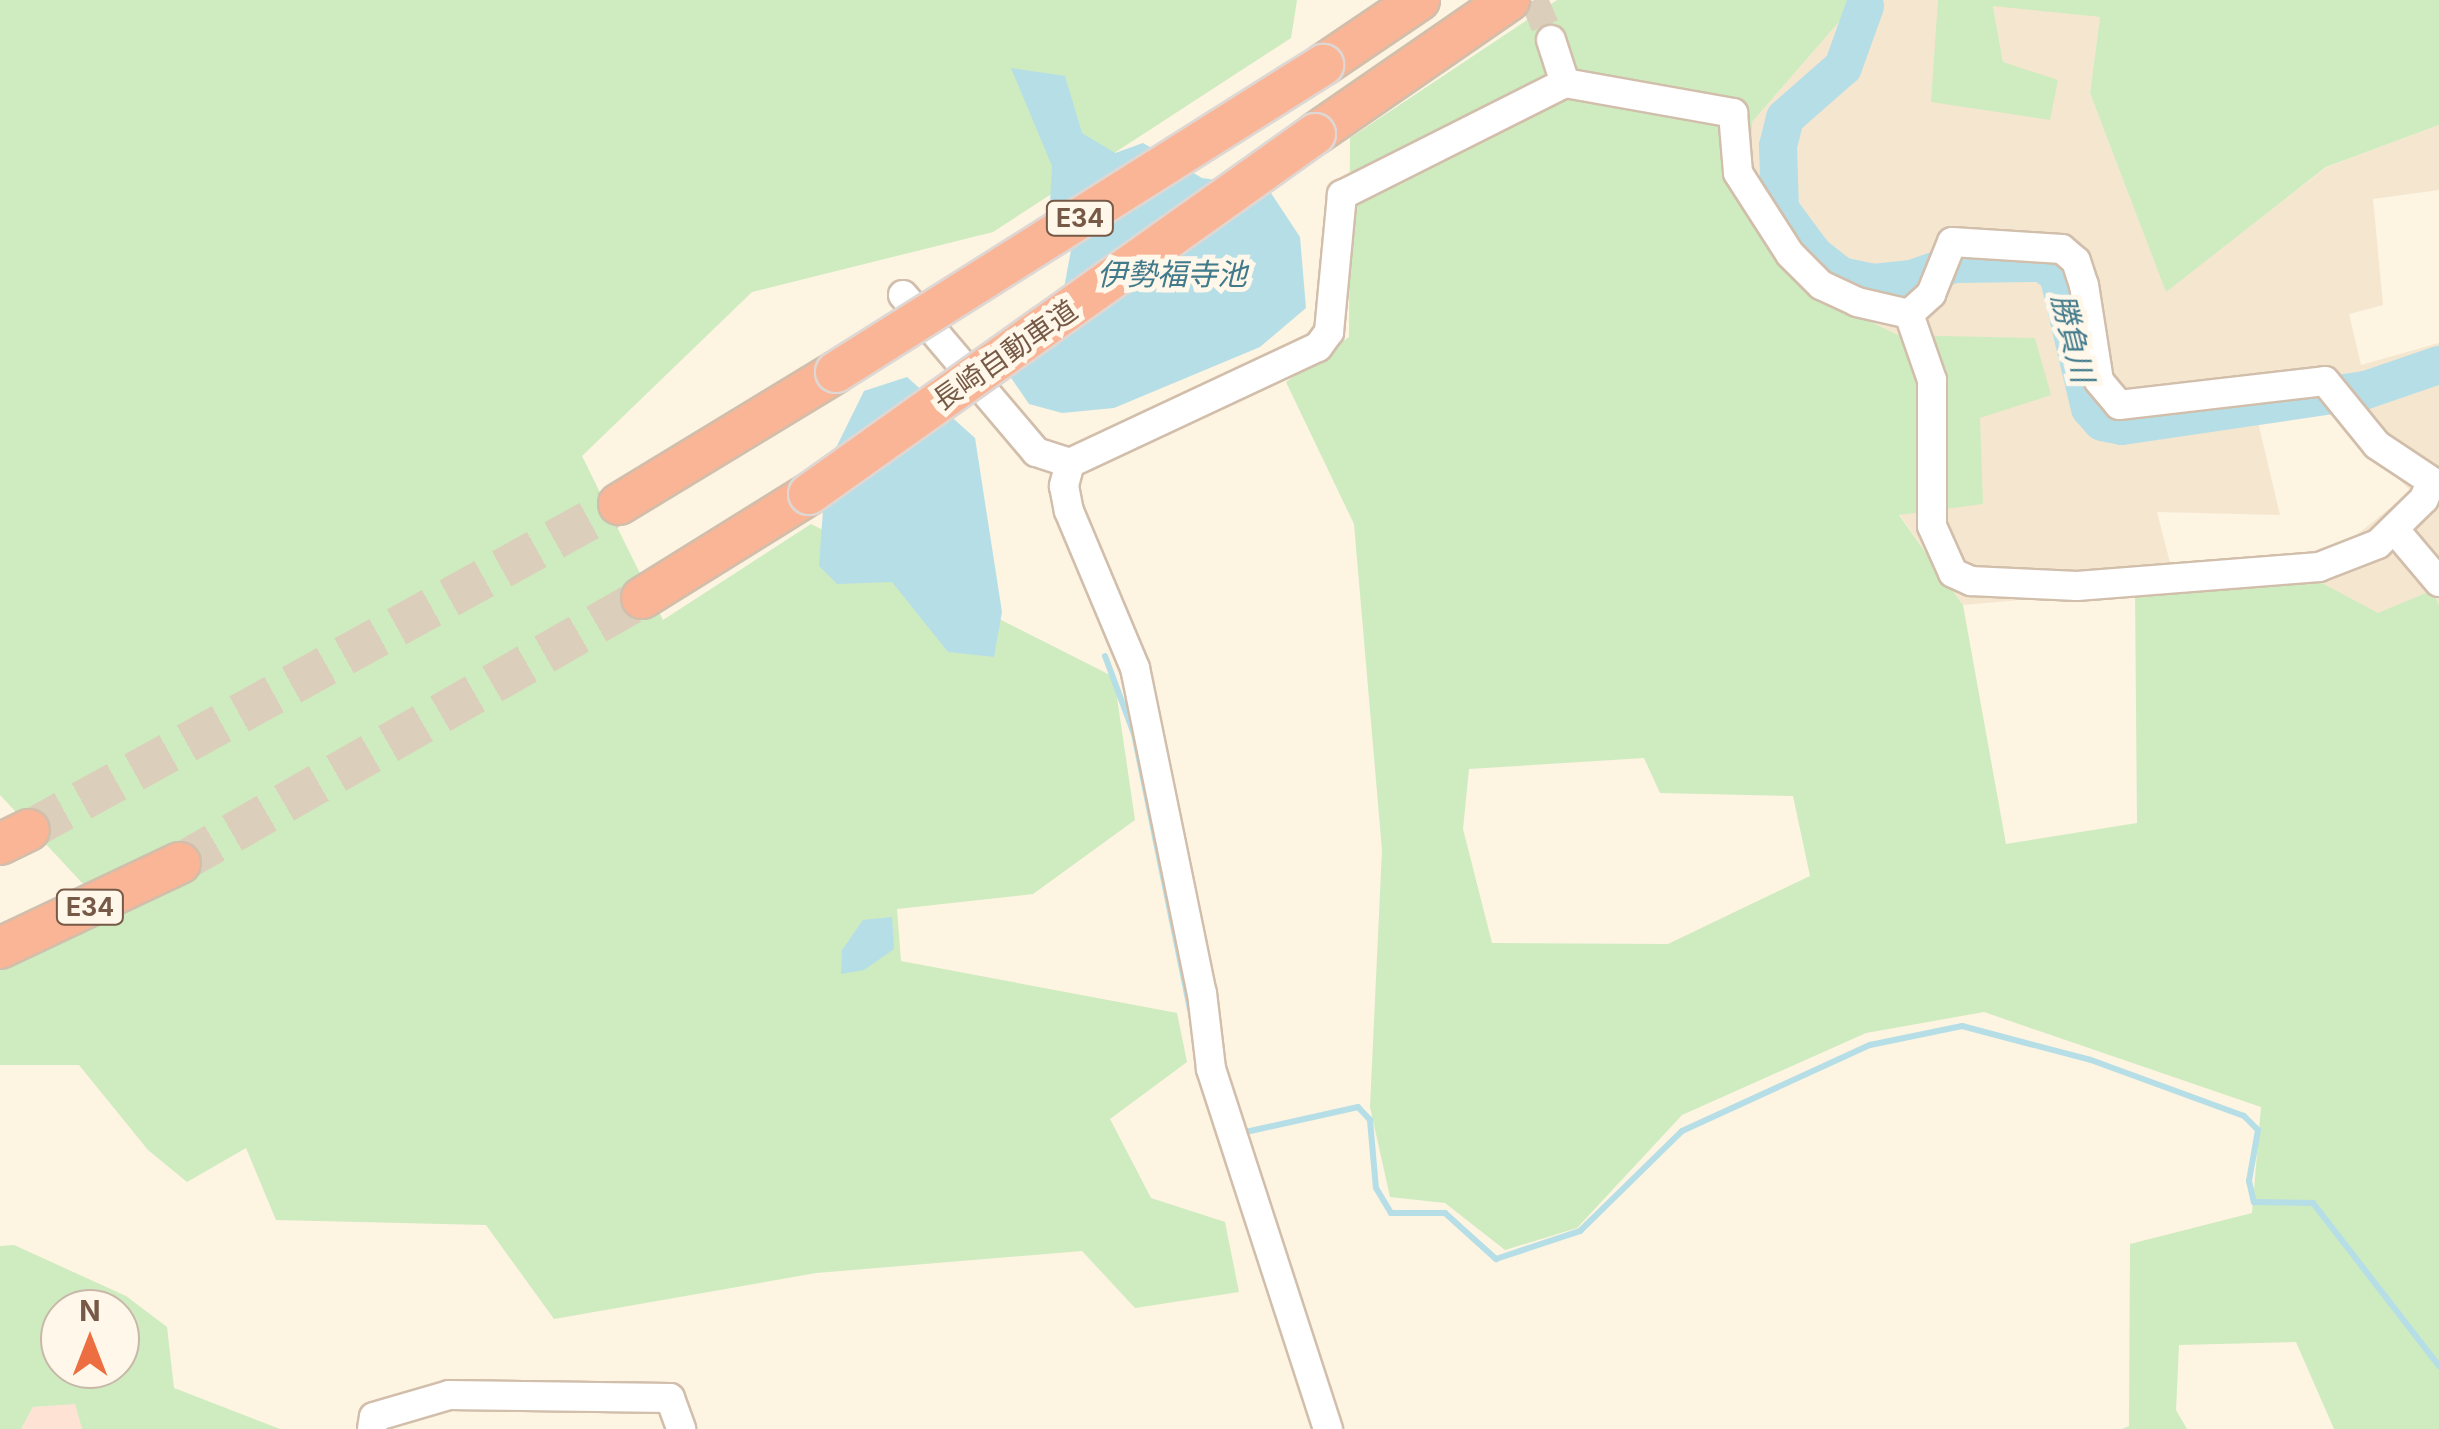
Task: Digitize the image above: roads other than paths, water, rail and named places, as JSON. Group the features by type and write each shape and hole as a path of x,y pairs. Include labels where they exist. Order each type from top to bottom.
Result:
{"highway":[{"name":"E34","path":"619,504 836,372 1323,65 1419,0"},
{"name":"長崎自動車道","path":"642,598 809,494 1508,0"},
{"name":"E34","path":"0,948 180,863"}],"street":[{"path":"1550,40 1565,83"},
{"path":"903,295 1036,452 1070,463 1318,347 1329,332 1342,195 1565,83 1733,112 1738,173 1790,254 1821,285 1857,302 1909,314"},
{"path":"1952,242 2062,249 2076,261 2084,285 2099,381 2119,405 2325,381 2377,445 2434,485 2396,530 2354,558 2299,569 2077,586 1971,580 1953,573 1932,526 1932,380 1909,314 1938,280 1952,242"},
{"path":"1070,463 1064,486 1069,511 1135,668 1202,992 1210,1069 1328,1429"},
{"path":"2396,530 2439,582"},
{"path":"372,1429 374,1417 450,1396 670,1398 681,1429"}],"water":[{"name":"伊勢福寺池","path":"1011,68 1065,76 1082,133 1115,153 1143,143 1202,178 1267,187 1300,237 1306,308 1260,347 1114,408 1062,413 1029,404 1007,372 1062,299 1071,250 1050,204 1052,166"},
{"path":"907,377 975,438 1002,612 994,657 948,652 892,582 837,584 819,566 826,468 864,391"},
{"path":"892,917 894,949 864,970 841,974 842,950 863,920"}],"waterway":[{"path":"1865,6 1872,0"},
{"name":"勝負川","path":"1865,6 1843,67 1785,118 1778,146 1780,209 1814,255 1841,276 1873,283 1912,279 1954,264 2042,263 2058,274 2090,408 2102,422 2122,426 2366,390 2439,365"},
{"path":"1105,656 1134,734 1192,1019"},
{"path":"1241,1133 1358,1107 1370,1120 1376,1188 1391,1213 1445,1213 1496,1259 1580,1231 1682,1131 1870,1045 1962,1026 2091,1060 2244,1116 2258,1130 2249,1181 2254,1202 2313,1203 2439,1366"}],"tunnel":[{"path":"1534,0 1551,40"},
{"path":"29,830 619,504"},
{"path":"180,863 642,598"}]}
